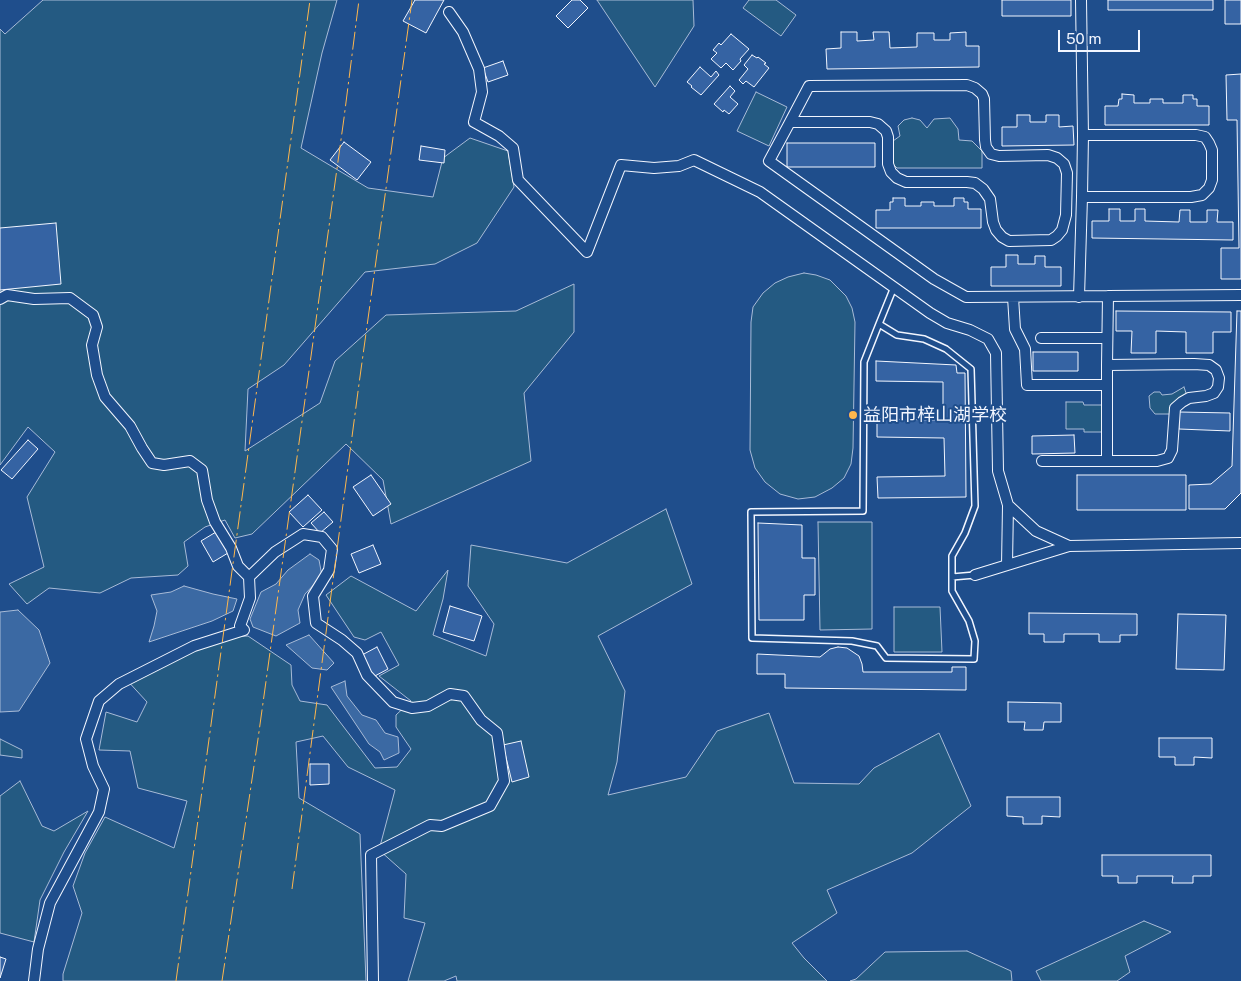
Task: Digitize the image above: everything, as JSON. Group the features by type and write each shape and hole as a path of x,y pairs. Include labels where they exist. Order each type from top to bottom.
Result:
{"street":[{"path":"1079,297 1082,196 1081,0"},
{"path":"449,12 462,32 479,69 482,92 474,122 499,136 513,148 518,180 587,252 621,165 654,168 679,166 694,160 760,192 930,313 947,323 970,330 988,339 996,353 998,471 1008,505 1006,565"},
{"path":"790,122 870,122 878,124 886,131 888,138 888,164 891,172 897,178 906,182 975,183 983,189 990,199 996,230 1009,241 1051,240 1062,230 1066,215 1068,173 1064,164 1057,158 1048,155 999,156 991,154 986,147 984,100 982,94 975,88 967,85 809,86 769,161 934,279 966,297 1241,295"},
{"path":"1082,135 1196,134 1205,137 1212,150 1212,180 1209,188 1202,194 1191,197 1082,196"},
{"path":"0,299 6,295 34,299 70,298 93,315 97,327 92,345 97,375 105,397 130,426 152,463 164,465 190,461 202,470 207,500 215,522 231,548 238,566 249,577 250,598 240,626 244,630 194,646 119,684 99,701 86,739 93,766 104,789 100,812 50,903 38,949 34,981"},
{"path":"1106,461 1108,296"},
{"path":"1013,297 1015,329 1025,349 1026,384 1107,385"},
{"path":"1041,338 1107,338"},
{"path":"1042,461 1158,460 1168,458 1172,450 1175,408 1189,398 1214,393 1218,387 1219,378 1216,370 1210,365 1107,365"},
{"path":"1008,505 1036,531 1070,546"},
{"path":"249,577 275,552 303,534 322,537 332,549 329,570 313,596 316,623 342,640 357,653 366,674 393,702 412,708 428,706 450,694 464,696 481,720 497,733 504,781 490,806 442,826 430,825 371,855 373,981"},
{"path":"975,574 1070,546 1241,543"}],"lane":[{"path":"879,324 897,335 924,339 946,349 971,369 975,506 965,533 952,556 952,591 969,621 975,640 974,659 886,658 877,646 852,641 752,638 751,512 863,511 864,362 879,324 894,287"},
{"path":"952,577 975,574"}],"shaded area":[{"path":"43,0 337,0 322,53 301,148 368,188 433,197 443,158 470,138 508,151 514,187 477,243 435,264 365,272 284,365 248,389 245,451 320,403 335,361 386,315 516,311 574,284 574,332 524,393 531,461 391,524 383,480 346,444 252,534 235,538 225,520 205,527 184,542 188,566 178,575 131,578 100,593 49,588 27,604 9,584 44,567 27,497 55,452 28,427 0,465 0,29 5,34"},
{"path":"597,0 693,0 694,26 655,87"},
{"path":"749,0 776,0 796,15 781,36 743,8"},
{"path":"756,92 787,107 769,146 737,131"},
{"path":"912,118 920,120 927,128 934,119 950,118 958,129 959,140 972,141 982,151 982,168 897,168 892,163 893,141 900,136 898,126 904,120"},
{"path":"804,273 830,280 846,296 852,308 855,322 853,448 851,464 844,478 832,488 815,497 798,499 780,494 765,482 755,468 750,450 751,322 753,307 763,293 775,283"},
{"path":"1184,387 1187,396 1177,400 1170,414 1155,414 1150,408 1149,396 1154,392 1160,392 1162,395 1172,394"},
{"path":"1066,402 1102,405 1103,432 1084,432 1084,429 1066,429"},
{"path":"666,509 692,584 598,636 625,691 617,762 608,795 686,777 717,731 769,713 794,783 859,784 874,768 939,733 971,806 912,853 827,890 837,913 792,943 827,981 457,981 456,976 444,981 408,981 425,923 404,918 406,874 379,850 395,790 348,767 323,736 296,742 299,798 360,834 366,981 63,981 63,974 82,913 73,886 85,853 105,817 174,848 187,801 138,788 130,751 99,750 106,712 137,722 147,702 125,678 209,638 248,636 291,665 292,685 300,701 327,705 375,768 397,767 411,749 396,727 396,715 411,701 379,676 399,665 381,632 365,640 354,637 326,595 351,576 416,611 448,570 443,599 433,635 486,656 494,624 468,586 471,545 567,563"},
{"path":"818,522 872,522 872,629 820,630"},
{"path":"310,554 319,560 322,576 305,594 298,610 300,623 276,636 253,627 250,619 261,592 276,584 288,570"},
{"path":"184,586 237,599 233,611 212,621 149,642 157,611 151,595 171,592"},
{"path":"894,607 940,607 942,652 894,652"},
{"path":"18,610 39,630 50,663 19,711 0,712 0,612"},
{"path":"309,635 334,663 327,670 312,668 286,645"},
{"path":"345,681 347,696 362,715 376,720 385,733 398,737 399,753 384,760 380,752 369,744 331,687"},
{"path":"0,739 22,750 22,758 0,755"},
{"path":"20,781 42,826 54,831 88,811 64,852 40,900 34,942 0,933 0,796"},
{"path":"1144,921 1171,932 1125,956 1130,972 1117,981 1041,981 1036,971"},
{"path":"967,951 1011,971 1012,981 850,981 856,979 885,952"}],"building":[{"path":"415,0 444,0 426,33 403,21"},
{"path":"572,0 580,0 588,8 568,28 556,16"},
{"path":"1002,0 1071,0 1071,16 1002,16"},
{"path":"1108,0 1213,0 1213,10 1108,10"},
{"path":"1225,0 1241,0 1241,24 1225,24"},
{"path":"841,32 857,32 857,41 874,40 873,32 889,32 890,48 917,47 917,33 934,33 934,40 950,40 950,33 966,32 966,46 979,46 979,67 827,69 826,49 841,48"},
{"path":"731,34 749,49 733,70 726,63 721,68 711,59 717,53 713,50 719,43 721,45"},
{"path":"752,55 766,63 764,64 769,68 754,87 746,81 743,84 739,80 748,69 744,65"},
{"path":"503,61 508,75 488,82 483,68"},
{"path":"700,67 711,77 716,71 719,75 701,95 687,82"},
{"path":"1241,74 1241,279 1221,279 1221,248 1239,248 1237,120 1227,120 1226,75"},
{"path":"730,86 735,91 730,97 738,104 729,114 724,110 723,112 714,104"},
{"path":"1122,94 1134,95 1134,103 1150,103 1150,99 1163,99 1163,103 1183,103 1183,95 1193,95 1193,99 1197,99 1197,106 1209,106 1209,125 1105,125 1105,106 1118,106 1119,99 1122,99"},
{"path":"1017,115 1030,115 1030,122 1046,122 1046,115 1059,115 1059,127 1073,126 1074,145 1002,146 1002,127 1017,127"},
{"path":"344,142 371,162 357,180 330,160"},
{"path":"787,143 875,143 875,167 787,167"},
{"path":"421,146 445,150 444,163 419,160"},
{"path":"893,198 905,198 905,206 921,206 921,202 934,202 934,206 954,206 954,198 964,198 964,202 968,202 968,209 981,209 981,228 876,228 876,210 890,210 890,202 893,202"},
{"path":"1109,209 1120,209 1120,221 1135,221 1135,209 1145,209 1145,221 1179,222 1180,210 1190,210 1190,222 1207,222 1207,210 1218,210 1217,222 1233,222 1233,240 1092,238 1092,221 1109,221"},
{"path":"56,223 61,284 0,290 0,228"},
{"path":"1006,255 1018,255 1018,264 1035,264 1035,256 1045,256 1045,267 1061,267 1061,286 991,286 991,267 1006,267"},
{"path":"1116,311 1231,312 1231,332 1213,332 1213,353 1186,353 1186,332 1156,331 1156,353 1131,353 1132,331 1116,331"},
{"path":"1237,311 1241,311 1241,493 1225,509 1189,509 1189,485 1211,484 1232,466"},
{"path":"1033,352 1078,352 1078,371 1033,371"},
{"path":"876,361 956,365 957,373 965,373 966,497 878,498 877,477 945,476 944,438 877,437 877,419 943,420 943,382 876,381"},
{"path":"1179,412 1230,413 1230,431 1179,429"},
{"path":"1074,435 1075,453 1032,454 1032,436"},
{"path":"28,440 38,449 12,479 1,470"},
{"path":"371,475 391,504 373,516 353,487"},
{"path":"1077,475 1186,475 1186,510 1077,510"},
{"path":"308,495 322,510 303,527 289,512"},
{"path":"324,512 333,522 320,533 311,523"},
{"path":"758,523 802,525 802,558 815,558 815,595 804,595 804,620 759,620"},
{"path":"216,532 228,553 213,562 201,541"},
{"path":"373,545 381,564 359,573 351,554"},
{"path":"450,606 482,616 474,641 443,632"},
{"path":"1029,613 1137,614 1137,635 1120,635 1120,642 1099,642 1099,634 1064,634 1064,642 1044,642 1044,634 1029,634"},
{"path":"1178,614 1226,615 1224,670 1176,669"},
{"path":"377,647 388,669 373,677 362,655"},
{"path":"838,647 847,648 859,656 863,672 952,672 952,667 966,667 966,690 785,688 785,674 757,674 757,654 820,657 830,649"},
{"path":"1008,702 1061,703 1061,722 1044,722 1043,730 1024,730 1025,722 1008,722"},
{"path":"1159,738 1212,738 1212,758 1194,757 1194,765 1175,765 1175,757 1159,757"},
{"path":"521,741 529,777 512,782 503,745"},
{"path":"310,764 329,764 329,784 310,785"},
{"path":"1007,797 1060,797 1060,817 1042,816 1042,824 1023,824 1023,817 1007,816"},
{"path":"1102,855 1211,855 1211,876 1193,876 1193,883 1172,883 1173,876 1137,876 1137,883 1118,883 1118,876 1102,876"},
{"path":"0,957 6,959 0,978"}],"power":[{"path":"176,981 310,0"},
{"path":"222,981 258,739 359,0"},
{"path":"292,889 412,0"}],"place":[{"name":"益阳市梓山湖学校","path":"853,415"}]}
